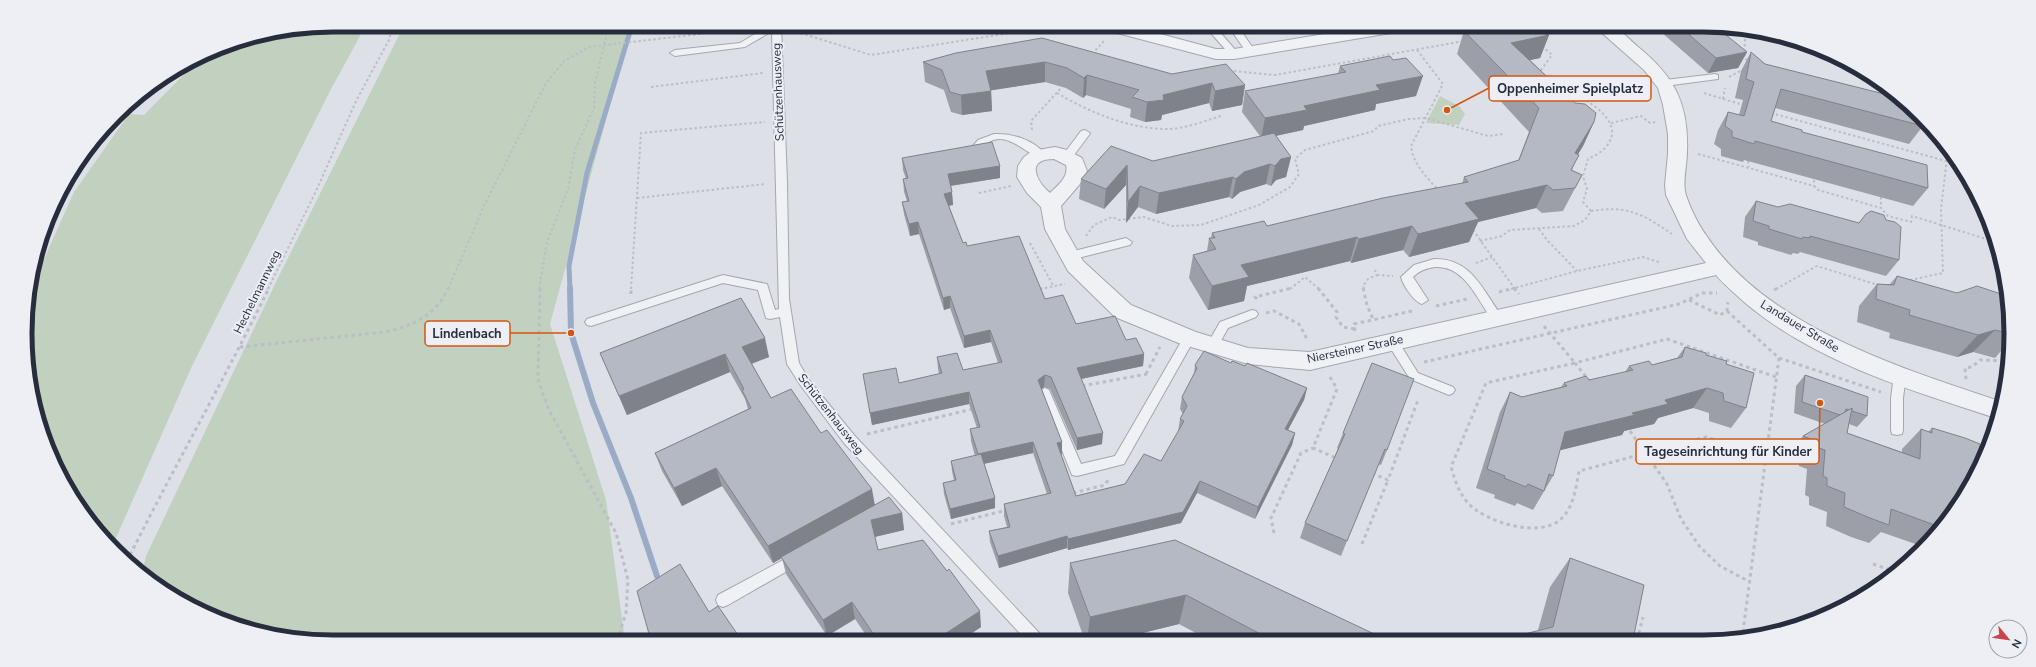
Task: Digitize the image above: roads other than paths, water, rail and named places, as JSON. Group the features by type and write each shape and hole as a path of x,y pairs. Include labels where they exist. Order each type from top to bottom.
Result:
{"street":[{"path":"1134,32 1216,54 1234,54 1356,32"},
{"name":"Landauer Straße","path":"1609,32 1636,54 1665,83 1676,122 1678,150 1675,192 1683,213 1697,237 1719,267 1750,296 1780,317 1823,343 1862,361 1995,408"},
{"path":"1057,153 1067,157 1075,162 1078,171 1073,180 1051,205 1033,188 1026,176 1028,163 1042,154 1057,153"},
{"name":"Niersteiner Straße","path":"1051,205 1055,230 1079,254 1075,266 1123,310 1189,338 1213,344 1248,356 1282,360 1310,361 1719,267"}],"lane":[{"path":"675,53 742,45 767,32"},
{"name":"Schützenhausweg","path":"779,32 778,71 782,182 784,312 793,364 805,383 849,439 1031,635"},
{"path":"1215,32 1234,54"},
{"path":"1237,32 1250,51"},
{"path":"1665,83 1715,77"},
{"path":"1067,157 1085,133"},
{"path":"972,153 977,144 1006,136 1024,143 1042,154"},
{"path":"1079,254 1126,242"},
{"path":"1420,304 1408,281 1408,277 1417,268 1430,263 1439,263 1460,269 1497,318"},
{"path":"591,322 723,279 763,287 770,316 784,312"},
{"path":"1213,344 1224,325 1257,311"},
{"path":"1044,393 1077,471 1119,460 1189,338"},
{"path":"1392,341 1414,376 1449,390"},
{"path":"1897,430 1897,398 1900,375"},
{"path":"890,507 904,499"},
{"path":"723,600 813,550"}],"waterway":[{"path":"570,289 569,266 587,173 630,32"},
{"path":"570,288 571,333 593,403 631,498 657,576"}],"place":[{"name":"Oppenheimer Spielplatz","path":"1447,110"},
{"name":"Lindenbach","path":"571,333"},
{"name":"Tageseinrichtung für Kinder","path":"1820,403"}]}
